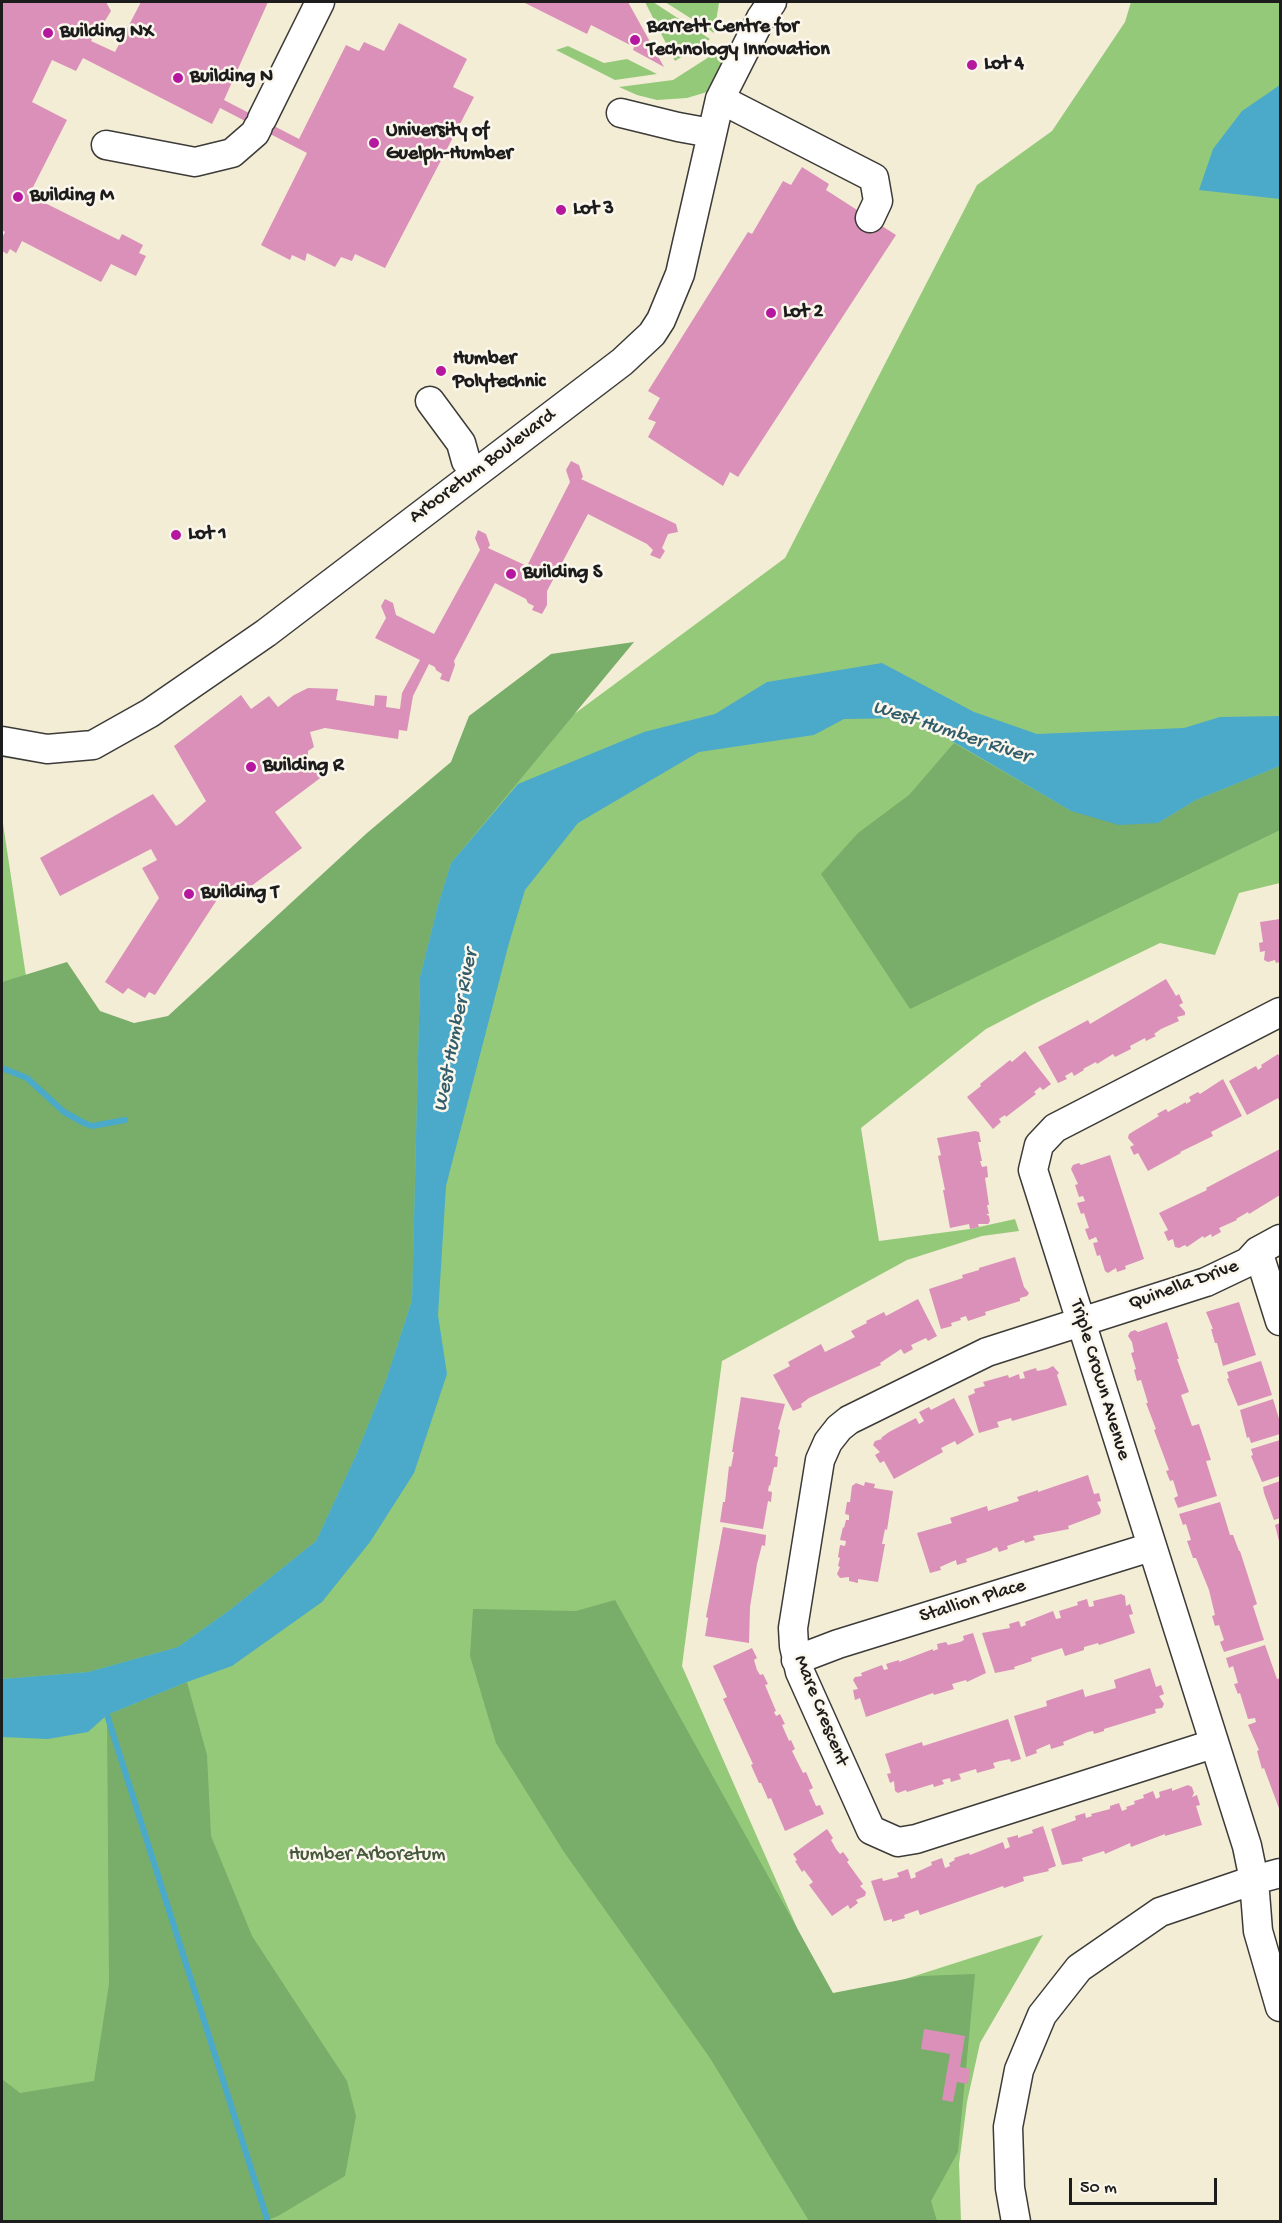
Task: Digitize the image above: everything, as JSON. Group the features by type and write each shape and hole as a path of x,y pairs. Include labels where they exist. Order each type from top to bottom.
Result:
{"street":[{"path":"106,145 195,162 232,153 255,133 320,2"},
{"name":"Arboretum Boulevard","path":"2,741 47,748 93,745 150,713 266,633 471,467 622,362 652,334 662,320 680,274 720,99 761,18 772,2"},
{"path":"720,99 874,178 878,201 870,218"},
{"path":"621,113 711,133"},
{"path":"438,411 460,443 471,467"},
{"name":"Triple Crown Avenue","path":"1281,1012 1055,1128 1038,1144 1033,1170 1213,1744 1247,1846 1267,1877 1258,1931 1281,2007"},
{"path":"1269,1245 1281,1321"},
{"name":"Quinella Drive","path":"1081,1321 1206,1282 1248,1262 1269,1245"},
{"name":"Mare Crescent","path":"1081,1321 987,1352 849,1420 839,1428 828,1442 820,1460 794,1628 796,1660 871,1830 898,1842 927,1836 1213,1744"},
{"name":"Stallion Place","path":"796,1660 838,1644 1152,1546"},
{"path":"1016,2222 1010,2188 1008,2127 1019,2070 1042,2015 1079,1968 1160,1912 1267,1877"}],"green space":[{"path":"645,2 653,2 710,39 675,61"},
{"path":"665,2 719,3 714,33"},
{"name":"Humber Arboretum","path":"1131,2 1280,2 1280,883 1239,893 1215,955 1160,943 1036,1003 986,1029 861,1128 879,1241 970,1229 1015,1219 1019,1231 982,1236 907,1260 722,1361 682,1666 830,2003 1043,1935 980,2043 967,2102 959,2164 961,2221 2,2221 2,817 38,1056 160,1041 535,743 785,558 977,185 1052,131 1125,22"},
{"path":"568,46 604,63 627,59 657,74 615,80 556,50"},
{"path":"723,48 733,53 719,82 707,92 687,98 657,100 619,87 673,80"},
{"path":"634,642 451,863 420,977 412,1300 386,1380 357,1453 316,1541 231,1609 178,1647 88,1672 2,1679 2,982 67,962 100,1011 134,1023 168,1016 367,833 451,762 469,716 551,654"},
{"path":"954,743 1071,811 1158,823 1196,800 1280,766 1280,830 910,1009 821,874 858,833 909,795"},
{"path":"615,1600 833,1993 921,1976 975,1974 958,2152 931,2201 937,2221 809,2221 710,2058 564,1852 496,1743 470,1656 473,1609 576,1611"},
{"path":"187,1682 207,1755 211,1836 252,1936 347,2081 356,2116 345,2176 278,2216 265,2221 2,2221 2,2079 20,2093 94,2081 109,1984 107,1715"}],"water":[{"path":"1280,85 1280,199 1199,190 1213,149 1242,111"},
{"name":"West Humber River","path":"882,663 974,712 1037,734 1184,728 1220,717 1280,716 1280,766 1196,800 1158,823 1119,825 1071,811 913,718 844,719 814,735 699,752 578,823 525,890 446,1186 438,1315 447,1374 414,1473 370,1542 322,1602 232,1666 107,1715 88,1732 48,1739 2,1737 2,1679 88,1672 178,1647 231,1609 316,1541 357,1453 386,1380 412,1300 420,977 451,863 518,784 644,732 715,714 767,682"}],"building":[{"path":"2,2 106,2 111,11 103,24 99,25 91,41 115,52 141,2 268,2 224,100 299,139 346,45 359,51 364,42 384,51 399,23 467,59 453,87 474,97 385,268 355,254 352,261 341,257 335,267 307,253 305,261 292,255 290,260 261,245 307,153 220,108 212,124 83,58 76,71 52,60 32,102 67,120 29,195 119,240 122,234 143,245 139,253 146,256 136,276 111,264 101,282 22,241 16,253 10,249 7,254 2,251 2,238 5,232 2,230"},
{"name":"Barrett Centre for Technology Innovation","path":"523,2 628,2 664,67 633,50 634,47 591,25 587,34"},
{"name":"Lot 2","path":"802,167 829,184 826,190 896,235 738,477 730,472 723,486 648,437 656,422 648,419 660,398 648,391 748,232 752,234 783,181 791,185"},
{"path":"571,461 579,465 583,477 581,479 676,524 678,532 668,534 662,548 665,551 660,559 650,555 653,550 647,544 588,514 547,591 547,605 542,614 532,610 534,606 526,599 495,583 454,661 455,665 449,682 440,679 442,674 429,664 413,696 407,731 399,730 398,739 325,728 310,732 314,747 308,751 308,757 323,776 275,812 302,848 242,893 235,884 222,892 155,995 149,992 145,998 128,988 123,994 105,982 159,898 142,868 157,860 151,849 60,896 40,858 153,794 176,826 181,823 206,801 174,746 241,695 251,709 269,696 278,707 308,688 338,689 336,700 374,706 375,695 387,696 386,707 400,709 402,693 420,660 375,638 386,618 381,606 385,599 393,603 396,615 434,634 480,550 475,538 478,530 486,534 490,545 488,548 527,566 570,482 566,470"},
{"path":"1280,919 1280,962 1276,963 1275,960 1268,962 1264,960 1265,951 1260,952 1259,943 1263,942 1260,922"},
{"path":"1166,979 1176,996 1179,994 1183,1003 1179,1005 1185,1015 1177,1017 1179,1021 1161,1029 1154,1034 1156,1036 1146,1041 1145,1038 1130,1046 1131,1049 1115,1057 1113,1054 1074,1076 1072,1072 1065,1076 1067,1079 1058,1083 1038,1047 1088,1020 1090,1024"},
{"path":"1025,1051 1051,1084 1043,1090 1040,1087 1034,1092 1036,1094 1006,1117 1005,1115 999,1119 1001,1122 993,1129 967,1097 1010,1060 1012,1062"},
{"path":"1278,1054 1280,1057 1280,1103 1278,1098 1247,1115 1229,1081 1256,1066 1258,1070 1262,1067 1261,1065"},
{"path":"1223,1079 1242,1116 1211,1132 1213,1136 1148,1171 1138,1153 1134,1155 1130,1147 1134,1145 1128,1138 1129,1134 1159,1116 1157,1114 1166,1109 1168,1112 1186,1102 1186,1104 1191,1101 1189,1097 1198,1092 1200,1094"},
{"path":"979,1132 981,1142 978,1142 982,1167 987,1166 988,1177 985,1178 989,1214 986,1214 990,1221 988,1224 978,1224 979,1227 970,1229 969,1224 950,1228 937,1138"},
{"path":"1280,1149 1280,1195 1249,1214 1248,1212 1219,1228 1221,1232 1212,1237 1211,1234 1204,1238 1203,1236 1187,1247 1185,1245 1179,1248 1175,1247 1173,1239 1168,1241 1164,1232 1168,1230 1159,1213 1207,1190 1206,1188"},
{"path":"1110,1155 1144,1259 1125,1266 1126,1269 1117,1272 1116,1268 1108,1273 1105,1271 1100,1255 1097,1256 1093,1243 1098,1242 1096,1237 1089,1240 1085,1229 1089,1228 1084,1213 1081,1214 1077,1203 1085,1201 1083,1196 1079,1197 1075,1185 1078,1184 1071,1169 1073,1165 1079,1163 1081,1165"},
{"path":"1015,1257 1024,1287 1029,1293 1027,1296 1020,1298 1020,1301 985,1312 986,1315 968,1321 966,1316 960,1318 961,1320 951,1323 952,1326 941,1329 929,1289 963,1278 962,1275 979,1270 979,1268"},
{"path":"918,1299 937,1336 911,1345 913,1349 904,1354 901,1349 880,1363 881,1365 809,1398 801,1404 802,1407 793,1411 773,1375 790,1366 788,1362 821,1344 825,1352 855,1337 851,1331 867,1323 866,1321 884,1312 886,1316"},
{"path":"1239,1302 1256,1355 1223,1366 1206,1312"},
{"path":"1167,1322 1189,1392 1181,1395 1192,1426 1199,1424 1211,1460 1206,1461 1217,1496 1178,1508 1174,1498 1178,1496 1173,1480 1170,1481 1166,1471 1169,1470 1154,1430 1156,1429 1146,1403 1148,1403 1141,1380 1137,1381 1131,1353 1134,1352 1132,1342 1128,1336 1135,1330 1138,1332"},
{"path":"1261,1361 1272,1395 1238,1406 1227,1379 1229,1378 1227,1372"},
{"path":"1053,1366 1059,1373 1057,1375 1067,1405 1012,1421 1011,1418 997,1422 999,1427 979,1433 968,1396 975,1393 974,1389 985,1386 983,1382 1008,1375 1009,1378 1019,1374 1020,1379 1025,1378 1023,1372"},
{"path":"741,1397 785,1404 778,1429 780,1430 775,1456 778,1457 777,1467 774,1467 768,1491 772,1492 771,1502 768,1501 763,1529 720,1522 729,1466 731,1467 734,1452 732,1452"},
{"path":"954,1398 974,1435 957,1445 955,1441 941,1448 943,1452 894,1479 884,1461 880,1463 875,1455 880,1452 873,1445 875,1441 916,1418 919,1424 924,1421 919,1412 929,1407 931,1410"},
{"path":"1273,1399 1280,1422 1280,1434 1251,1443 1249,1437 1247,1438 1240,1410"},
{"path":"1280,1440 1280,1476 1262,1482 1251,1456 1253,1455 1251,1449"},
{"path":"1088,1475 1094,1494 1099,1493 1101,1501 1097,1502 1101,1510 1100,1514 1068,1526 1069,1529 1033,1536 1035,1540 1025,1543 1024,1540 1007,1546 1008,1549 999,1552 997,1547 966,1559 967,1562 957,1565 956,1560 940,1567 941,1570 930,1573 917,1533 952,1523 950,1518 987,1506 988,1511 1019,1501 1017,1497"},
{"path":"1280,1481 1280,1518 1274,1520 1263,1487"},
{"path":"865,1482 875,1484 874,1488 893,1491 887,1530 885,1529 882,1544 885,1544 878,1582 858,1579 858,1583 849,1581 849,1577 840,1578 837,1574 840,1567 838,1557 840,1545 845,1546 846,1541 840,1540 846,1520 849,1520 849,1515 845,1514 847,1502 850,1502 852,1486 856,1483 864,1486"},
{"path":"1220,1502 1230,1535 1233,1535 1240,1551 1257,1604 1253,1606 1264,1640 1224,1652 1220,1642 1224,1640 1219,1625 1215,1626 1212,1616 1215,1615 1209,1590 1196,1558 1193,1558 1187,1541 1191,1540 1186,1524 1183,1525 1179,1514"},
{"path":"1280,1523 1280,1545 1275,1525"},
{"path":"723,1527 766,1535 765,1546 762,1545 757,1564 750,1607 749,1643 705,1636 708,1618 706,1617"},
{"path":"1121,1594 1125,1596 1126,1606 1130,1604 1133,1614 1129,1615 1135,1633 1099,1645 1098,1643 1084,1647 1084,1650 1065,1656 1062,1648 1031,1658 1032,1661 1014,1667 1015,1669 995,1673 982,1633 1010,1628 1009,1624 1019,1621 1021,1627 1026,1625 1025,1622 1053,1611 1056,1619 1061,1618 1059,1611 1078,1605 1077,1602 1087,1599 1089,1607 1094,1606 1093,1601"},
{"path":"973,1633 986,1673 967,1682 966,1680 952,1684 954,1689 934,1695 933,1693 866,1717 860,1698 855,1700 853,1690 858,1689 853,1680 855,1677 862,1676 861,1673 882,1665 884,1670 888,1669 886,1664 899,1660 899,1662 933,1649 933,1651 938,1649 937,1644 946,1642 948,1645 960,1642 964,1640 963,1636"},
{"path":"1265,1645 1277,1679 1280,1678 1280,1811 1264,1768 1262,1769 1257,1751 1259,1750 1248,1725 1256,1722 1255,1718 1248,1719 1240,1693 1238,1694 1234,1684 1238,1683 1233,1666 1229,1668 1226,1658"},
{"path":"752,1648 757,1658 754,1660 757,1670 760,1675 763,1674 768,1684 765,1685 776,1711 774,1712 776,1716 780,1714 785,1724 782,1725 795,1749 792,1751 803,1773 806,1772 813,1788 809,1790 816,1806 820,1805 824,1814 785,1831 771,1798 768,1799 751,1765 753,1764 723,1699 727,1697 713,1666"},
{"path":"1150,1668 1156,1687 1161,1685 1164,1694 1159,1696 1164,1704 1162,1708 1155,1709 1156,1713 1094,1734 1093,1731 1088,1732 1051,1749 1050,1744 1026,1757 1014,1716 1047,1706 1046,1701 1083,1689 1085,1697 1116,1688 1114,1680"},
{"path":"1008,1719 1021,1759 993,1763 995,1768 977,1773 976,1769 959,1774 961,1779 951,1782 950,1778 942,1780 944,1784 934,1787 933,1784 907,1792 906,1790 898,1793 895,1791 894,1781 890,1783 887,1774 891,1773 885,1754 922,1742 923,1746"},
{"path":"1188,1785 1192,1787 1194,1793 1192,1797 1197,1795 1200,1805 1196,1806 1202,1825 1165,1836 1165,1834 1131,1847 1130,1843 1105,1854 1104,1851 1082,1858 1083,1861 1062,1865 1051,1829 1076,1820 1075,1816 1085,1813 1086,1818 1119,1803 1122,1811 1135,1804 1134,1801 1144,1798 1143,1795 1153,1791 1156,1799 1160,1797 1159,1792 1172,1788 1172,1791"},
{"path":"1043,1826 1056,1866 1048,1869 1049,1871 1023,1877 1024,1881 920,1915 918,1910 904,1915 905,1918 892,1922 892,1919 884,1921 871,1881 899,1877 897,1873 908,1869 911,1879 916,1877 915,1873 932,1865 931,1862 942,1858 945,1868 950,1866 949,1863 955,1860 954,1858 969,1853 970,1855 1003,1842 1005,1849 1010,1847 1007,1838 1018,1835 1018,1838 1033,1833 1032,1830"},
{"path":"827,1829 836,1849 840,1854 843,1852 849,1860 847,1862 863,1884 860,1886 866,1892 865,1896 856,1900 858,1903 850,1909 848,1905 832,1916 809,1885 813,1882 804,1870 802,1872 793,1854"},
{"path":"924,2029 965,2036 960,2067 970,2069 968,2084 957,2082 953,2102 942,2100 950,2054 921,2049"}],"waterway":[{"path":"2,1068 27,1078 64,1112 84,1123 92,1126 125,1120"},
{"path":"107,1715 268,2222"}],"place":[{"name":"Building NX","path":"48,33"},
{"name":"Barrett Centre for Technology Innovation","path":"635,40"},
{"name":"Lot 4","path":"972,65"},
{"name":"Building N","path":"178,78"},
{"name":"University of Guelph-Humber","path":"374,143"},
{"name":"Building M","path":"18,197"},
{"name":"Lot 3","path":"561,210"},
{"name":"Lot 2","path":"771,313"},
{"name":"Humber Polytechnic","path":"441,371"},
{"name":"Lot 1","path":"176,535"},
{"name":"Building S","path":"511,574"},
{"name":"Building R","path":"251,767"},
{"name":"Building T","path":"189,894"}]}
